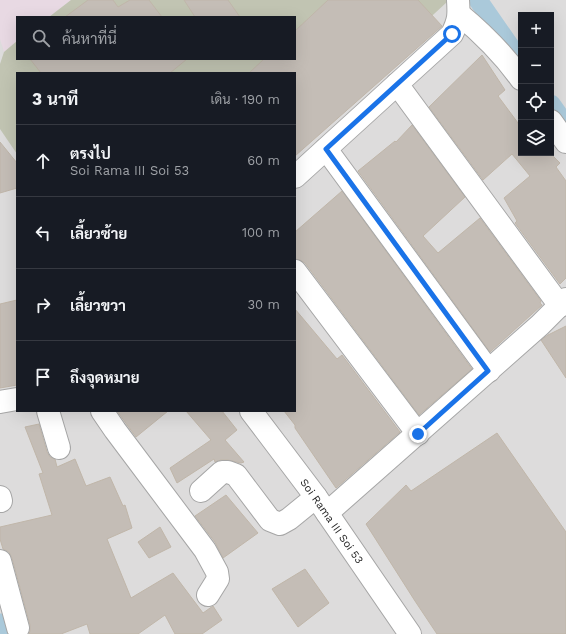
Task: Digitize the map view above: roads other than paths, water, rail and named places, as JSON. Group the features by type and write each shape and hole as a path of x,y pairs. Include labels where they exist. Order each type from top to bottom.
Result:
{"street":[{"path":"458,7 518,75"},
{"path":"296,176 452,34 457,24 458,7"},
{"path":"202,490 222,472 228,472 236,475 270,520 280,524 290,518 322,505 418,434 540,325 563,302 397,84"},
{"path":"554,125 566,142"},
{"path":"326,149 488,371"},
{"path":"296,273 418,434"},
{"path":"0,402 16,399"},
{"path":"48,412 59,448"},
{"path":"103,412 114,430 205,550 217,572 218,579 208,594"},
{"name":"Soi Rama III Soi 53","path":"252,412 322,505 410,634"},
{"path":"0,497 0,501"},
{"path":"0,561 18,628"}],"waterway":[{"path":"478,0 518,58"},
{"path":"554,108 566,125"},
{"path":"0,623 8,634"}]}
